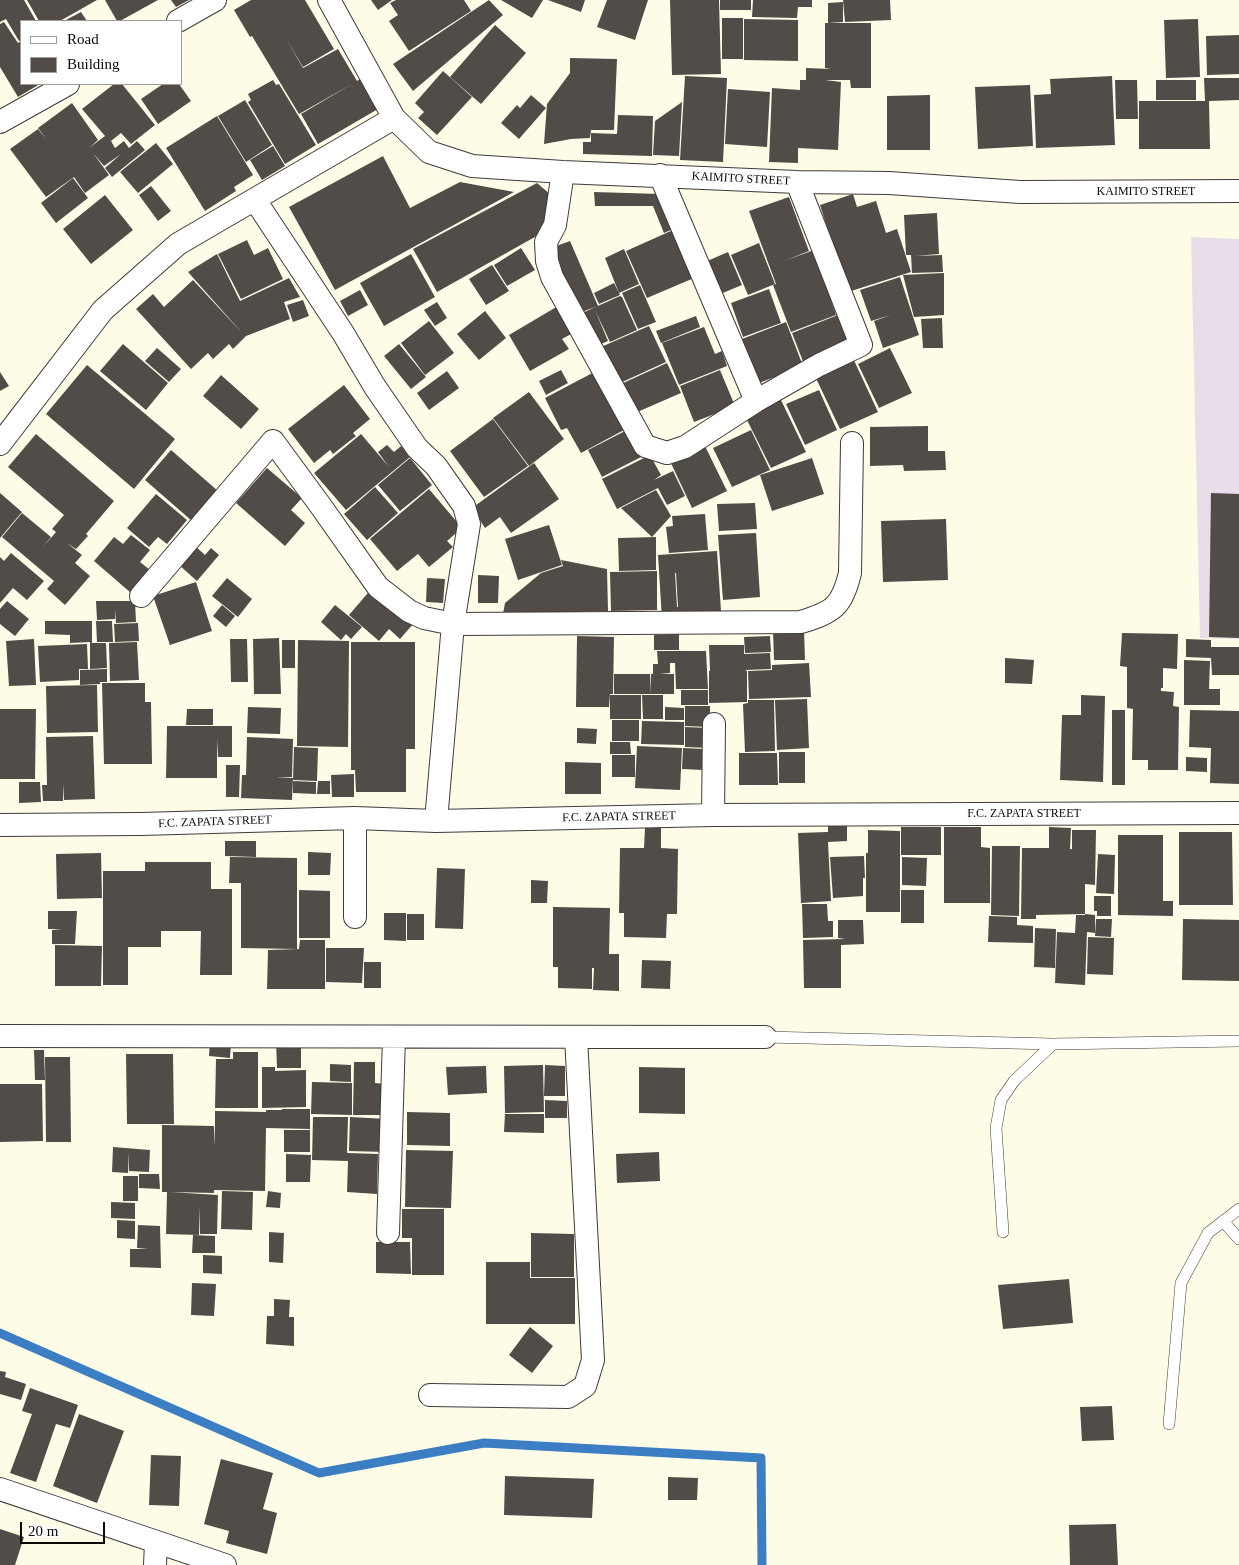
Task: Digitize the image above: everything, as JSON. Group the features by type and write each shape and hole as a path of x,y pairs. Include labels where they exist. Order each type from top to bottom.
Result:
{"street":[{"path":"180,20 215,0"},
{"name":"KAIMITO STREET","path":"329,0 394,118 429,152 472,166 563,172 797,182 889,183 1020,192 1239,191"},
{"path":"0,122 66,85"},
{"path":"0,444 103,310 178,244 394,118"},
{"path":"563,172 555,225 546,242 547,261 552,277 646,446 667,453 685,447 756,400 819,365 861,345 797,182"},
{"path":"660,175 756,400"},
{"path":"255,200 343,334 375,387 418,448 436,466 464,506 469,524 453,624 436,821"},
{"path":"141,596 273,441 378,587 410,611 424,618 453,624 801,622 825,615 837,604 847,588 850,573 852,443"},
{"path":"713,815 714,724"},
{"name":"F.C. ZAPATA STREET","path":"0,825 141,824 355,818 436,821 713,815 1239,813"},
{"path":"355,818 355,917"},
{"path":"0,1036 765,1038"},
{"path":"388,1232 394,1037"},
{"path":"430,1395 568,1397 585,1386 593,1360 576,1037"},
{"path":"0,1489 225,1565"},
{"path":"155,1565 156,1542"}],"lane":[{"path":"765,1038 1053,1044 1239,1041"},
{"path":"1003,1232 996,1128 1001,1100 1014,1081 1053,1044"},
{"path":"1169,1424 1181,1283 1208,1234 1239,1209"},
{"path":"1223,1222 1239,1239"}],"shaded area":[{"path":"1191,237 1239,239 1239,639 1200,638"}],"building":[{"path":"0,0 24,0 35,20 20,20 19,41 6,19 0,22"},
{"path":"27,0 97,0 62,20 38,20"},
{"path":"105,0 158,0 122,20 116,20"},
{"path":"171,0 189,0 176,7"},
{"path":"251,0 305,0 334,49 303,67 286,39 303,68 338,49 357,81 360,79 378,109 318,144 301,114 352,84 299,114 234,10"},
{"path":"371,0 392,0 378,10"},
{"path":"396,0 464,0 471,11 409,51 389,21 398,15 390,3"},
{"path":"489,0 503,15 413,91 393,64"},
{"path":"501,0 543,0 532,18"},
{"path":"548,0 585,0 581,12"},
{"path":"607,0 648,0 635,40 597,27"},
{"path":"670,0 719,0 721,74 672,75"},
{"path":"720,0 751,0 751,10 720,10"},
{"path":"753,0 812,0 812,7 798,7 797,18 752,17"},
{"path":"843,0 890,0 891,20 845,22"},
{"path":"843,2 843,22 828,23 828,3"},
{"path":"81,12 86,20 66,20"},
{"path":"722,18 743,18 743,59 722,59"},
{"path":"744,19 798,20 798,61 744,60"},
{"path":"1198,19 1200,77 1166,78 1164,20"},
{"path":"4,22 18,43 20,42 20,85 38,85 18,97 0,67 0,24"},
{"path":"825,23 871,23 871,88 851,88 850,80 825,80 841,82 838,150 798,148 798,163 769,162 772,88 800,90 800,80 806,80 806,68 831,69 825,68"},
{"path":"495,25 526,53 481,104 450,77"},
{"path":"1239,35 1239,74 1207,75 1206,36"},
{"path":"570,58 617,59 614,130 591,130 590,138 544,144 547,104 570,73"},
{"path":"443,71 472,97 437,135 418,118 424,112 415,103"},
{"path":"685,76 727,78 723,162 680,160"},
{"path":"1112,76 1115,145 1036,148 1034,95 1051,94 1050,79"},
{"path":"1204,78 1239,78 1239,100 1209,101 1210,149 1139,149 1139,101 1205,101"},
{"path":"273,80 276,85 279,84 316,145 285,164 248,102 251,100 248,94"},
{"path":"1115,80 1137,80 1138,119 1116,119"},
{"path":"1156,80 1196,80 1196,100 1156,100"},
{"path":"113,85 123,85 155,125 131,144 121,133 111,141 115,148 124,141 129,148 137,141 145,150 112,177 105,168 121,154 104,166 93,153 109,175 85,193 74,177 46,197 10,149 38,129 47,140 38,128 72,103 98,140 89,148 105,136 82,109"},
{"path":"162,85 180,85 191,101 158,124 141,99"},
{"path":"1030,85 1033,146 978,149 975,87"},
{"path":"728,89 770,92 767,147 725,144"},
{"path":"531,95 546,108 519,139 501,123 517,105 520,108"},
{"path":"930,95 930,150 887,150 887,96"},
{"path":"245,100 272,145 246,162 218,116"},
{"path":"682,102 679,156 653,155 655,121"},
{"path":"618,115 653,116 652,156 583,154 583,142 591,142 591,133 617,134"},
{"path":"217,116 253,175 234,187 236,191 205,211 166,148"},
{"path":"156,143 173,164 138,193 120,172"},
{"path":"273,146 285,166 262,180 250,160"},
{"path":"383,156 410,208 460,182 514,192 335,290 289,207"},
{"path":"73,178 88,198 56,223 41,203"},
{"path":"537,183 551,195 542,233 437,292 413,249"},
{"path":"151,186 171,211 158,221 139,195"},
{"path":"594,192 660,194 673,229 664,233 653,206 595,206"},
{"path":"853,194 857,207 876,201 886,233 897,229 911,272 848,292 820,205"},
{"path":"105,195 133,230 91,264 63,229"},
{"path":"789,197 809,251 784,261 814,250 836,315 791,332 773,285 776,284 749,211"},
{"path":"937,213 939,254 915,256 942,255 943,272 912,273 911,255 906,255 904,215"},
{"path":"673,230 694,278 647,298 626,251"},
{"path":"247,240 254,255 268,248 283,279 241,299 218,254"},
{"path":"570,241 598,306 579,313 551,248"},
{"path":"759,243 775,284 748,295 731,255"},
{"path":"521,248 535,270 507,286 494,265"},
{"path":"624,249 639,284 619,293 605,258"},
{"path":"728,252 742,285 718,295 705,262"},
{"path":"217,254 240,301 289,278 300,297 284,302 290,319 246,336 233,349 229,344 213,359 208,353 191,369 136,309 153,294 164,307 193,280 243,334 188,272"},
{"path":"411,254 435,297 384,326 360,283"},
{"path":"492,265 509,291 486,305 469,279"},
{"path":"944,273 944,315 914,317 903,275"},
{"path":"900,277 919,335 883,348 874,321 891,315 871,321 860,290"},
{"path":"614,283 620,295 599,304 594,293"},
{"path":"640,285 656,322 638,329 622,293"},
{"path":"769,289 781,323 743,337 731,303"},
{"path":"360,290 368,305 348,316 340,301"},
{"path":"620,296 637,330 610,342 595,310 608,341 594,347 580,314"},
{"path":"303,300 309,316 293,322 287,305"},
{"path":"437,302 447,318 435,326 424,310"},
{"path":"558,306 573,333 562,339 569,349 530,371 509,335"},
{"path":"485,311 506,338 479,360 457,334"},
{"path":"838,315 851,346 804,364 792,333"},
{"path":"696,316 700,327 661,343 656,331"},
{"path":"942,318 943,348 923,348 921,319"},
{"path":"429,321 454,353 425,375 401,343"},
{"path":"786,322 803,366 759,383 742,339"},
{"path":"649,326 666,362 618,384 601,347"},
{"path":"704,327 715,354 722,351 727,366 679,385 662,343"},
{"path":"123,344 168,383 146,410 100,371"},
{"path":"399,344 426,377 411,389 384,356"},
{"path":"157,348 181,369 169,382 145,361"},
{"path":"890,348 912,393 879,408 858,364"},
{"path":"852,356 878,412 840,429 814,374"},
{"path":"667,363 681,393 635,413 621,384"},
{"path":"87,365 175,439 134,489 46,414"},
{"path":"600,369 624,430 581,453 567,428 561,430 545,398"},
{"path":"561,370 568,383 546,395 539,381"},
{"path":"720,370 735,406 694,422 680,386"},
{"path":"447,371 459,388 429,410 417,393"},
{"path":"0,372 9,386 0,391"},
{"path":"221,375 259,409 241,429 203,396"},
{"path":"344,385 370,419 353,433 356,436 333,454 330,450 314,463 288,429"},
{"path":"819,390 837,430 805,445 786,404"},
{"path":"529,392 564,439 529,466 493,418"},
{"path":"781,400 806,452 771,468 746,418"},
{"path":"493,419 528,466 484,497 450,451"},
{"path":"928,426 928,451 945,451 946,470 904,471 903,465 870,466 870,427"},
{"path":"629,429 643,456 602,477 588,450"},
{"path":"751,430 770,470 732,487 713,448"},
{"path":"36,434 114,501 76,549 67,543 82,555 75,563 90,576 65,605 47,589 54,581 2,537 22,513 51,537 43,547 56,532 52,529 64,515 8,467"},
{"path":"361,434 389,467 378,452 387,445 394,452 401,446 410,457 346,510 314,473"},
{"path":"704,444 727,491 692,508 670,461"},
{"path":"171,450 218,491 192,521 145,480"},
{"path":"650,455 661,475 654,480 673,471 685,496 667,505 658,488 617,509 602,479"},
{"path":"410,458 432,485 400,511 378,485"},
{"path":"812,458 824,494 772,511 760,475"},
{"path":"534,463 559,499 511,533 500,517 485,528 472,508"},
{"path":"267,468 302,498 291,510 305,523 285,546 236,503"},
{"path":"375,487 398,513 367,540 344,514"},
{"path":"429,489 462,528 447,541 453,547 429,567 418,554 397,571 370,539"},
{"path":"656,490 671,516 652,537 621,508"},
{"path":"0,493 22,512 0,538"},
{"path":"1211,493 1239,494 1239,638 1209,637"},
{"path":"156,494 187,520 167,544 158,537 149,547 127,528"},
{"path":"755,503 757,529 719,531 717,504"},
{"path":"705,514 708,550 669,553 666,527 673,526 672,516"},
{"path":"946,519 948,580 883,582 881,521"},
{"path":"549,525 562,565 518,580 505,539"},
{"path":"756,533 760,597 723,600 718,535"},
{"path":"131,535 150,550 140,562 150,570 131,593 94,561 114,537 123,544"},
{"path":"656,537 656,570 619,571 618,538"},
{"path":"195,546 205,555 211,548 219,555 197,581 179,565"},
{"path":"717,551 721,611 662,619 658,555","holes":["675,573 676,573 678,607"]},
{"path":"11,553 44,581 27,600 13,588 0,603 0,557 4,561"},
{"path":"561,560 607,569 608,611 503,614 505,603 541,573 563,566"},
{"path":"657,571 657,610 611,611 610,572"},
{"path":"478,575 499,576 498,603 478,603"},
{"path":"227,578 252,599 238,617 212,596"},
{"path":"427,578 445,579 443,603 426,602"},
{"path":"196,582 212,631 170,645 153,596"},
{"path":"373,587 414,623 400,639 389,629 379,641 349,615"},
{"path":"7,601 29,619 15,636 0,624 0,609"},
{"path":"96,601 135,601 136,622 116,623 115,609 115,619 97,620"},
{"path":"222,605 235,616 226,627 213,616"},
{"path":"335,605 362,627 351,639 346,634 341,640 321,622"},
{"path":"45,621 92,621 92,643 106,643 107,668 90,669 90,642 70,643 70,635 45,634"},
{"path":"96,621 112,621 113,642 97,642"},
{"path":"138,623 139,641 115,642 114,624"},
{"path":"804,630 805,660 774,660 773,631"},
{"path":"1122,633 1178,634 1177,669 1163,668 1163,688 1161,688 1161,691 1174,692 1173,706 1179,707 1178,770 1148,770 1148,760 1132,760 1133,709 1127,708 1127,667 1120,666"},
{"path":"679,634 679,650 654,650 654,635"},
{"path":"577,636 614,637 613,694 610,694 609,707 576,707"},
{"path":"770,636 771,652 745,653 744,637"},
{"path":"279,638 281,694 254,694 253,639"},
{"path":"34,639 36,685 9,686 6,641"},
{"path":"230,639 247,639 248,682 231,682"},
{"path":"1186,639 1211,640 1211,647 1239,647 1239,675 1212,675 1211,658 1186,657"},
{"path":"282,640 295,640 295,668 282,668"},
{"path":"298,640 349,641 348,747 297,746"},
{"path":"137,642 139,680 110,681 109,643"},
{"path":"351,642 415,642 415,749 406,749 406,792 356,792 355,770 351,770"},
{"path":"87,644 88,669 79,669 79,680 40,682 38,646"},
{"path":"709,645 744,645 744,654 770,653 771,669 745,670 747,671 747,702 709,703"},
{"path":"657,651 706,651 708,689 676,689 675,663 670,663 670,673 659,674 674,674 674,694 651,694 653,664 658,664"},
{"path":"1005,658 1034,660 1032,684 1005,683"},
{"path":"1184,660 1210,661 1209,689 1220,689 1220,705 1184,705"},
{"path":"809,663 811,697 749,699 748,671 772,670 772,665"},
{"path":"107,669 107,682 80,685 80,670"},
{"path":"614,674 650,674 651,694 614,694"},
{"path":"102,683 145,683 145,702 151,702 152,764 104,764"},
{"path":"97,685 98,732 47,733 46,686"},
{"path":"681,690 708,690 708,705 681,705"},
{"path":"610,695 641,695 641,719 610,719"},
{"path":"642,695 663,695 663,719 643,719"},
{"path":"1081,695 1105,696 1103,782 1060,780 1062,715 1081,715"},
{"path":"807,699 809,748 777,750 775,700"},
{"path":"748,700 774,700 775,751 745,752 743,704 748,703"},
{"path":"685,706 710,706 710,727 685,726"},
{"path":"248,707 281,708 280,734 247,733"},
{"path":"665,707 684,708 684,720 665,720"},
{"path":"0,709 36,709 35,779 0,779"},
{"path":"187,709 213,709 213,725 186,725"},
{"path":"1112,710 1125,710 1125,785 1112,785"},
{"path":"1190,710 1239,711 1239,784 1210,783 1211,748 1189,747"},
{"path":"612,720 639,720 639,741 612,741"},
{"path":"642,721 684,722 684,745 641,744"},
{"path":"167,726 232,726 232,757 218,757 217,739 217,778 166,778"},
{"path":"685,727 710,728 709,748 685,747"},
{"path":"577,728 597,729 596,744 577,743"},
{"path":"93,736 95,799 64,800 63,784 63,801 43,801 42,785 47,785 46,737"},
{"path":"247,737 293,739 292,777 276,777 293,778 292,800 241,798 242,775 246,775"},
{"path":"610,742 630,742 631,754 610,754"},
{"path":"637,746 682,748 680,790 635,788"},
{"path":"294,747 318,748 317,781 293,780"},
{"path":"683,748 704,749 703,770 682,769"},
{"path":"779,752 805,752 805,783 779,783"},
{"path":"739,753 777,753 778,785 739,785"},
{"path":"612,755 635,755 635,777 612,777"},
{"path":"1186,757 1207,758 1207,772 1186,771"},
{"path":"565,762 601,763 601,794 565,794"},
{"path":"226,765 240,765 239,797 226,797"},
{"path":"354,774 354,797 332,797 331,775"},
{"path":"293,781 316,782 316,794 293,793"},
{"path":"318,781 330,781 330,794 317,794"},
{"path":"19,782 40,782 41,802 19,803"},
{"path":"828,824 847,824 847,841 828,842 831,901 801,903 798,833 828,832"},
{"path":"901,827 941,827 941,855 901,855"},
{"path":"944,827 981,827 981,847 990,848 990,903 944,903"},
{"path":"1049,827 1071,828 1070,849 1072,849 1072,830 1096,830 1095,885 1085,884 1085,914 1036,915 1036,919 1021,919 1022,848 1049,848"},
{"path":"645,828 661,828 661,848 678,849 677,914 667,914 666,938 624,937 624,913 619,913 620,848 644,848"},
{"path":"868,830 900,831 900,912 866,912"},
{"path":"1179,832 1232,832 1233,905 1179,905"},
{"path":"1118,835 1163,835 1163,901 1173,901 1173,916 1118,915"},
{"path":"225,841 256,841 256,857 225,856"},
{"path":"992,846 1020,846 1019,916 991,915"},
{"path":"308,852 331,853 330,875 308,875"},
{"path":"101,853 102,898 57,899 56,854"},
{"path":"1098,854 1115,855 1114,894 1096,893"},
{"path":"864,856 865,878 863,878 863,896 833,898 830,857"},
{"path":"230,857 297,858 297,949 241,948 241,883 229,883"},
{"path":"902,857 927,858 926,886 902,885"},
{"path":"145,862 211,862 211,889 232,889 232,975 200,975 201,931 161,931 161,947 128,947 128,985 103,985 103,871 145,871"},
{"path":"437,868 465,869 463,929 435,928"},
{"path":"531,880 548,881 547,903 531,903"},
{"path":"299,890 330,891 330,938 299,938"},
{"path":"901,890 924,890 924,923 901,923"},
{"path":"1094,896 1111,896 1111,916 1097,916 1097,911 1094,911"},
{"path":"802,904 827,904 828,921 833,921 833,937 803,938"},
{"path":"553,907 610,908 609,954 619,954 619,991 593,990 594,968 592,968 592,989 558,988 558,967 553,967"},
{"path":"48,911 77,911 75,944 52,944 52,930 62,929 48,929"},
{"path":"384,913 406,913 406,941 384,940"},
{"path":"407,914 424,914 424,940 407,940"},
{"path":"1076,915 1095,915 1095,933 1087,932 1085,985 1055,983 1057,932 1075,933"},
{"path":"989,916 1017,917 1017,925 1033,926 1033,943 988,942"},
{"path":"1096,919 1112,919 1111,937 1095,936"},
{"path":"1183,919 1239,920 1239,981 1182,980"},
{"path":"838,920 863,920 864,944 841,945 841,988 804,988 803,940 845,939 838,938"},
{"path":"1035,928 1056,929 1055,968 1034,967"},
{"path":"1088,937 1114,938 1113,975 1087,974"},
{"path":"300,940 325,940 325,989 267,989 268,950 299,949"},
{"path":"55,945 102,946 101,986 55,986"},
{"path":"326,948 364,948 362,983 326,982"},
{"path":"642,960 671,961 670,989 641,988"},
{"path":"364,962 381,962 381,988 364,988"},
{"path":"210,1041 231,1043 230,1058 209,1056"},
{"path":"276,1041 301,1042 301,1068 277,1068"},
{"path":"34,1050 44,1050 45,1080 35,1080"},
{"path":"233,1052 258,1052 258,1108 215,1108 216,1059 233,1059"},
{"path":"126,1054 173,1054 174,1124 127,1124"},
{"path":"45,1057 70,1057 71,1142 46,1142"},
{"path":"354,1062 375,1062 375,1083 386,1084 386,1115 353,1115"},
{"path":"330,1064 351,1065 351,1082 330,1081"},
{"path":"543,1065 544,1112 505,1113 504,1066"},
{"path":"545,1065 565,1066 565,1096 544,1096"},
{"path":"486,1066 487,1093 448,1095 446,1067"},
{"path":"262,1067 275,1067 275,1071 306,1070 306,1107 262,1108"},
{"path":"639,1067 685,1068 685,1114 639,1113"},
{"path":"312,1082 352,1083 352,1115 311,1114"},
{"path":"0,1084 42,1084 43,1141 0,1142"},
{"path":"545,1100 567,1101 567,1118 545,1118"},
{"path":"310,1109 310,1129 266,1128 265,1191 214,1190 214,1193 170,1192 218,1195 217,1234 200,1234 200,1206 199,1235 166,1234 167,1192 162,1192 162,1125 214,1126 215,1147 215,1111 266,1112 266,1110"},
{"path":"407,1112 450,1113 450,1146 407,1145"},
{"path":"505,1114 544,1114 544,1133 504,1132"},
{"path":"313,1117 348,1117 347,1153 378,1154 377,1194 347,1192 348,1161 312,1160"},
{"path":"350,1117 387,1119 386,1152 349,1151"},
{"path":"284,1130 310,1130 310,1152 284,1152"},
{"path":"113,1147 150,1150 149,1172 129,1171 129,1152 128,1173 112,1172"},
{"path":"406,1150 453,1151 451,1208 405,1207"},
{"path":"659,1152 660,1181 617,1183 616,1154"},
{"path":"286,1154 311,1155 310,1182 286,1182"},
{"path":"139,1174 159,1174 160,1189 139,1188"},
{"path":"123,1176 138,1176 138,1201 123,1201"},
{"path":"222,1191 253,1192 252,1230 221,1229"},
{"path":"268,1191 281,1193 280,1208 266,1207"},
{"path":"111,1202 135,1203 135,1219 111,1218"},
{"path":"402,1209 444,1209 444,1275 412,1275 412,1238 402,1238"},
{"path":"117,1220 135,1221 135,1239 117,1238"},
{"path":"138,1225 160,1226 161,1268 130,1267 130,1249 148,1249 137,1248"},
{"path":"269,1232 284,1233 283,1263 269,1262"},
{"path":"531,1233 574,1234 574,1277 531,1277"},
{"path":"193,1235 215,1236 215,1253 192,1253"},
{"path":"376,1242 410,1242 411,1274 376,1273"},
{"path":"203,1255 222,1256 222,1274 203,1273"},
{"path":"486,1262 530,1262 530,1278 575,1278 575,1324 486,1324"},
{"path":"1069,1279 1073,1323 1003,1329 998,1285"},
{"path":"192,1283 216,1284 214,1316 191,1315"},
{"path":"274,1299 290,1300 289,1317 294,1317 294,1346 266,1344 267,1316 274,1316"},
{"path":"530,1327 553,1346 532,1373 509,1355"},
{"path":"0,1371 6,1372 5,1377 26,1384 21,1400 0,1394"},
{"path":"30,1388 78,1405 70,1428 56,1424 36,1482 10,1473 32,1414 22,1411"},
{"path":"1112,1406 1114,1440 1082,1441 1080,1407"},
{"path":"79,1414 124,1431 97,1503 53,1486"},
{"path":"151,1455 181,1456 179,1506 149,1505"},
{"path":"221,1459 273,1473 263,1509 277,1513 267,1554 226,1543 229,1531 204,1524"},
{"path":"505,1476 594,1479 592,1518 504,1515"},
{"path":"668,1477 698,1478 697,1500 668,1500"},
{"path":"1116,1524 1118,1565 1070,1565 1069,1525"},
{"path":"0,1529 24,1537 15,1565 0,1565"}],"waterway":[{"path":"0,1333 319,1473 484,1443 761,1458 762,1565"}]}
